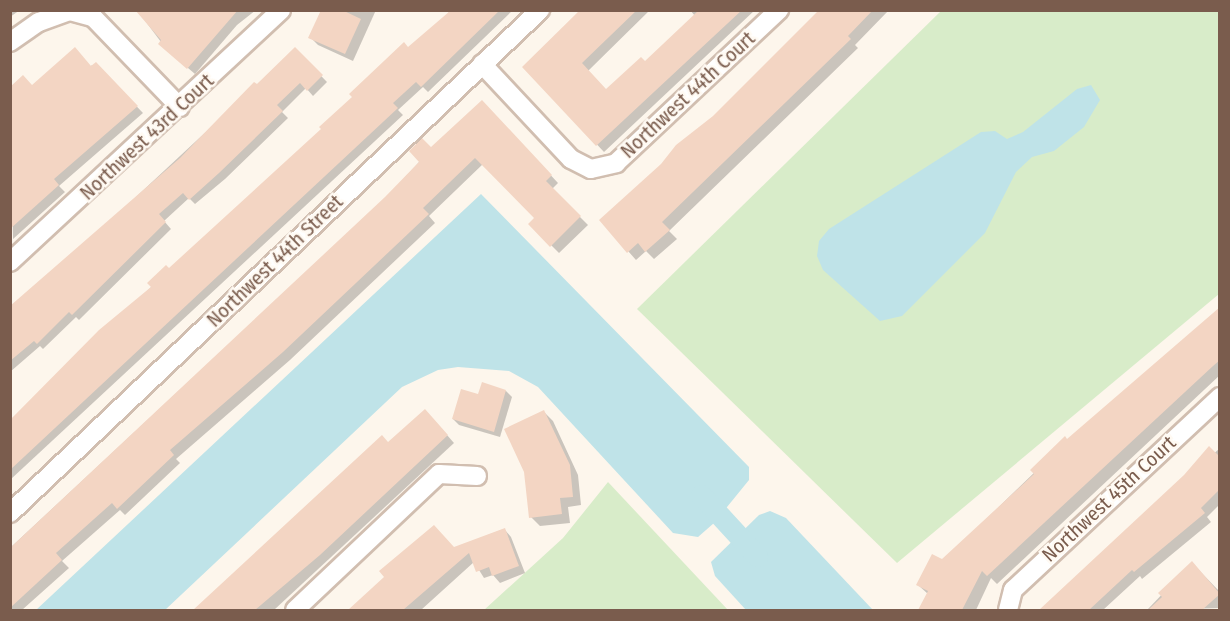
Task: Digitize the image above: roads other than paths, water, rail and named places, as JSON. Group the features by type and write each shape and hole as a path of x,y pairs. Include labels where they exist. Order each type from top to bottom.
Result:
{"street":[{"path":"10,42 39,22 70,10 93,17 180,107"},
{"name":"Northwest 43rd Court","path":"10,262 180,107 281,10"},
{"name":"Northwest 44th Street","path":"10,513 540,10"},
{"name":"Northwest 44th Court","path":"482,64 571,159 591,169 616,163 779,10"},
{"name":"Northwest 45th Court","path":"1008,609 1013,590 1220,397"},
{"path":"295,610 439,474 477,476"}],"water":[{"path":"1091,85 1100,100 1084,127 1054,151 1032,157 1016,172 985,233 902,316 880,321 823,270 817,256 819,241 829,229 981,132 995,131 1007,139 1023,132 1077,89"},
{"path":"481,194 749,467 749,480 714,523 698,537 673,533 538,387 509,371 458,367 438,370 402,387 165,610 36,610"},
{"path":"770,511 786,518 873,610 746,610 715,576 711,562 759,515"}],"waterway":[{"path":"701,495 757,556"}]}
